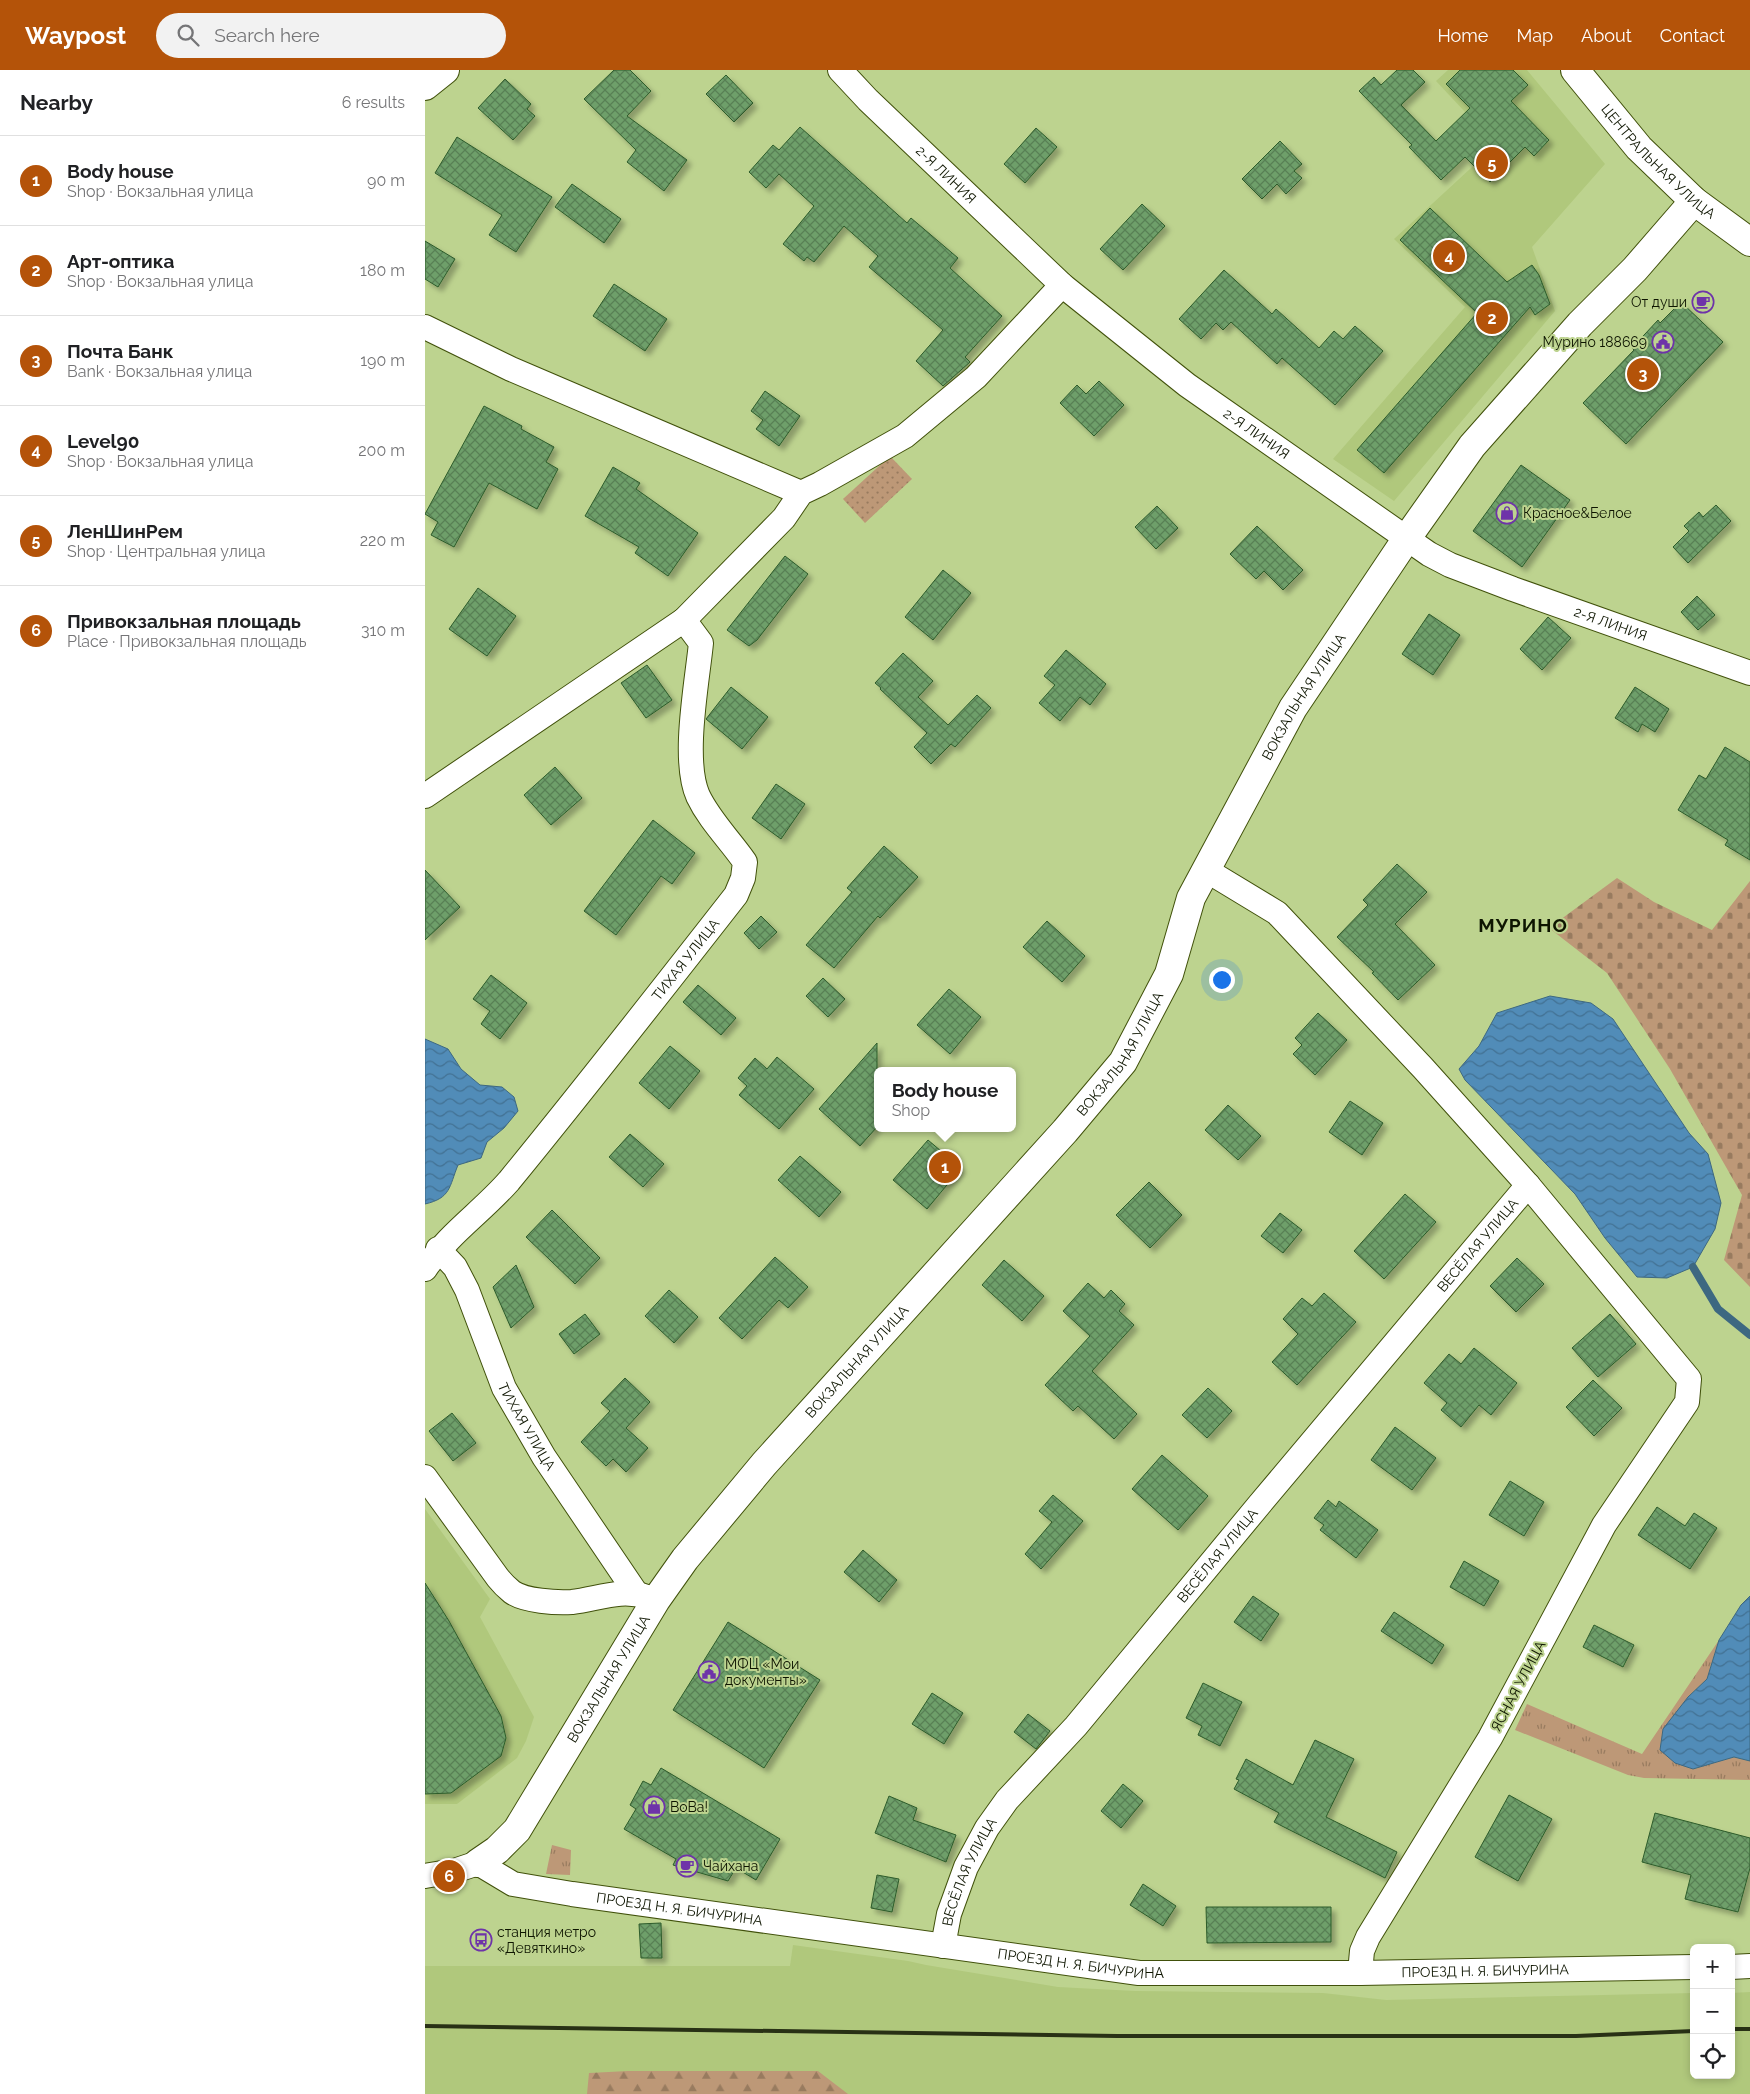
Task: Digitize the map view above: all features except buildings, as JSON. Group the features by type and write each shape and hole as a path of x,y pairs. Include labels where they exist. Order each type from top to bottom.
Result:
{"street":[{"path":"425,86 445,70"},
{"name":"2-Я ЛИНИЯ","path":"840,70 857,90 1062,286 1187,385 1429,554 1450,565 1750,673"},
{"name":"ЦЕНТРАЛЬНАЯ УЛИЦА","path":"1584,73 1639,148 1694,201 1750,242"},
{"name":"ВОКЗАЛЬНАЯ УЛИЦА","path":"478,1863 497,1850 517,1830 646,1596 685,1558 763,1464 1065,1131 1123,1062 1169,974 1191,898 1293,708 1407,538 1472,446 1580,324 1635,269 1694,201"},
{"path":"425,796 684,620 784,518 801,493 905,436 976,377 1062,286"},
{"path":"425,327 511,369 801,493"},
{"name":"ТИХАЯ УЛИЦА","path":"425,1269 439,1248 506,1183 736,895 743,878 745,862 714,824 697,794 690,752 701,643 684,620"},
{"path":"1206,870 1277,913 1423,1068 1528,1185"},
{"name":"ЯСНАЯ УЛИЦА","path":"1360,1973 1362,1951 1368,1937 1490,1738 1604,1525 1687,1402 1689,1379 1528,1185"},
{"name":"ВЕСЁЛАЯ УЛИЦА","path":"943,1946 949,1914 967,1867 987,1828 1007,1800 1076,1726 1265,1497 1528,1185"},
{"name":"ТИХАЯ УЛИЦА","path":"439,1248 455,1267 467,1290 504,1388 544,1457 646,1596"},
{"path":"425,1477 498,1578 513,1592 531,1600 571,1602 608,1594 646,1596"},
{"path":"425,1876 454,1871 478,1863"},
{"name":"ПРОЕЗД Н. Я. БИЧУРИНА","path":"478,1863 513,1884 572,1894 1139,1974 1360,1973 1690,1967"},
{"path":"1735,1967 1750,1966"}],"shaded area":[{"path":"1448,70 1527,70 1605,164 1532,247 1555,311 1394,501 1333,459 1465,307 1394,239 1496,145 1436,81"},
{"path":"425,1509 490,1599 480,1617 534,1717 526,1741 517,1758 457,1804 425,1804"},
{"path":"793,1945 908,1961 1058,1987 1135,1991 1323,1993 1386,2000 1690,1993 1690,2079 1735,2079 1735,1993 1750,1992 1750,2094 425,2094 425,1966 790,1966"}],"green space":[{"path":"890,456 912,479 865,523 843,499"},
{"path":"1617,878 1654,902 1712,930 1750,881 1750,1287 1724,1260 1742,1195 1670,1069 1607,973 1549,928"},
{"path":"1719,1640 1707,1679 1688,1697 1693,1769 1734,1757 1750,1761 1750,1780 1644,1778 1628,1775 1515,1730 1527,1704 1642,1754"},
{"path":"552,1845 571,1850 570,1875 546,1874"},
{"path":"628,2071 818,2071 848,2094 587,2094 589,2073"}],"water":[{"path":"1550,996 1591,1003 1613,1019 1689,1133 1708,1154 1721,1203 1715,1229 1693,1267 1667,1278 1637,1277 1605,1238 1575,1194 1465,1080 1459,1069 1479,1046 1497,1013"},
{"path":"425,1039 448,1049 461,1069 480,1085 502,1087 514,1097 518,1111 504,1128 487,1142 481,1158 458,1165 448,1190 444,1195 434,1202 425,1204"},
{"path":"1750,1596 1750,1761 1734,1757 1693,1769 1675,1763 1660,1750 1663,1729 1688,1697 1707,1679 1719,1640 1741,1605"}],"waterway":[{"path":"1693,1267 1718,1309 1750,1335"}],"railway":[{"path":"425,2026 1117,2036 1576,2036 1690,2031"},
{"path":"1735,2029 1750,2029"}],"place":[{"name":"ЛенШинРем","path":"1492,163"},
{"name":"Level90","path":"1449,256"},
{"name":"От души","path":"1703,302"},
{"name":"Арт-оптика","path":"1492,318"},
{"name":"Мурино 188669","path":"1663,342"},
{"name":"Почта Банк","path":"1643,374"},
{"name":"Красное&Белое","path":"1507,513"},
{"name":"Body house","path":"945,1167"},
{"name":"МФЦ «Мои документы»","path":"709,1672"},
{"name":"ВоВа!","path":"654,1807"},
{"name":"Чайхана","path":"687,1866"},
{"name":"Привокзальная площадь","path":"449,1876"},
{"name":"станция метро «Девяткино»","path":"481,1940"}],"district":[{"name":"МУРИНО","path":"1523,925"}]}
